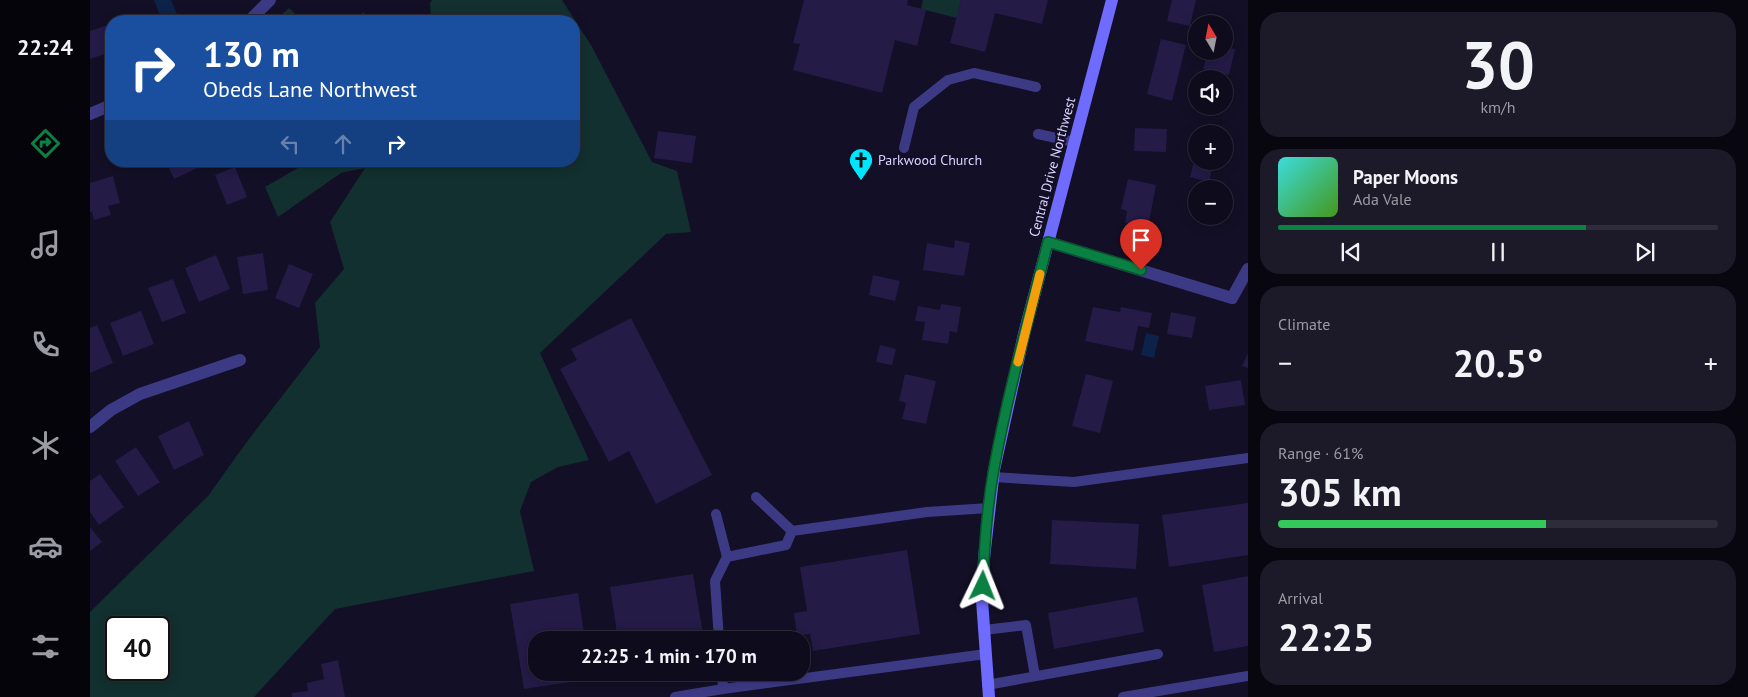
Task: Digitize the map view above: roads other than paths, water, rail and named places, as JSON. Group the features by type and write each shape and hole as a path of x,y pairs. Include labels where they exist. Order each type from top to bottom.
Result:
{"street":[{"path":"256,15 270,0"},
{"name":"Central Drive Northwest","path":"988,691 982,600 984,558 993,477 1024,334 1112,0"},
{"path":"90,114 105,108"},
{"path":"1048,242 1232,298 1248,269"},
{"path":"90,427 111,410 140,394 240,360"}],"lane":[{"path":"904,148 914,107 948,80 974,73 1036,87"},
{"path":"1038,134 1074,142"},
{"path":"993,477 1074,482 1248,458"},
{"path":"756,497 792,531"},
{"path":"792,531 926,512 989,508"},
{"path":"716,514 727,557 715,581 718,631"},
{"path":"727,557 786,545 792,531"},
{"path":"984,630 1026,625 1034,676"},
{"path":"675,697 986,654"},
{"path":"988,691 1034,676 1158,654"},
{"path":"1123,697 1248,676"},
{"path":"723,681 723,689"}],"water":[{"path":"154,0 171,0 178,15 160,15"},
{"path":"1146,333 1159,336 1154,358 1141,355"}],"place":[{"name":"Parkwood Church","path":"861,181"}]}
